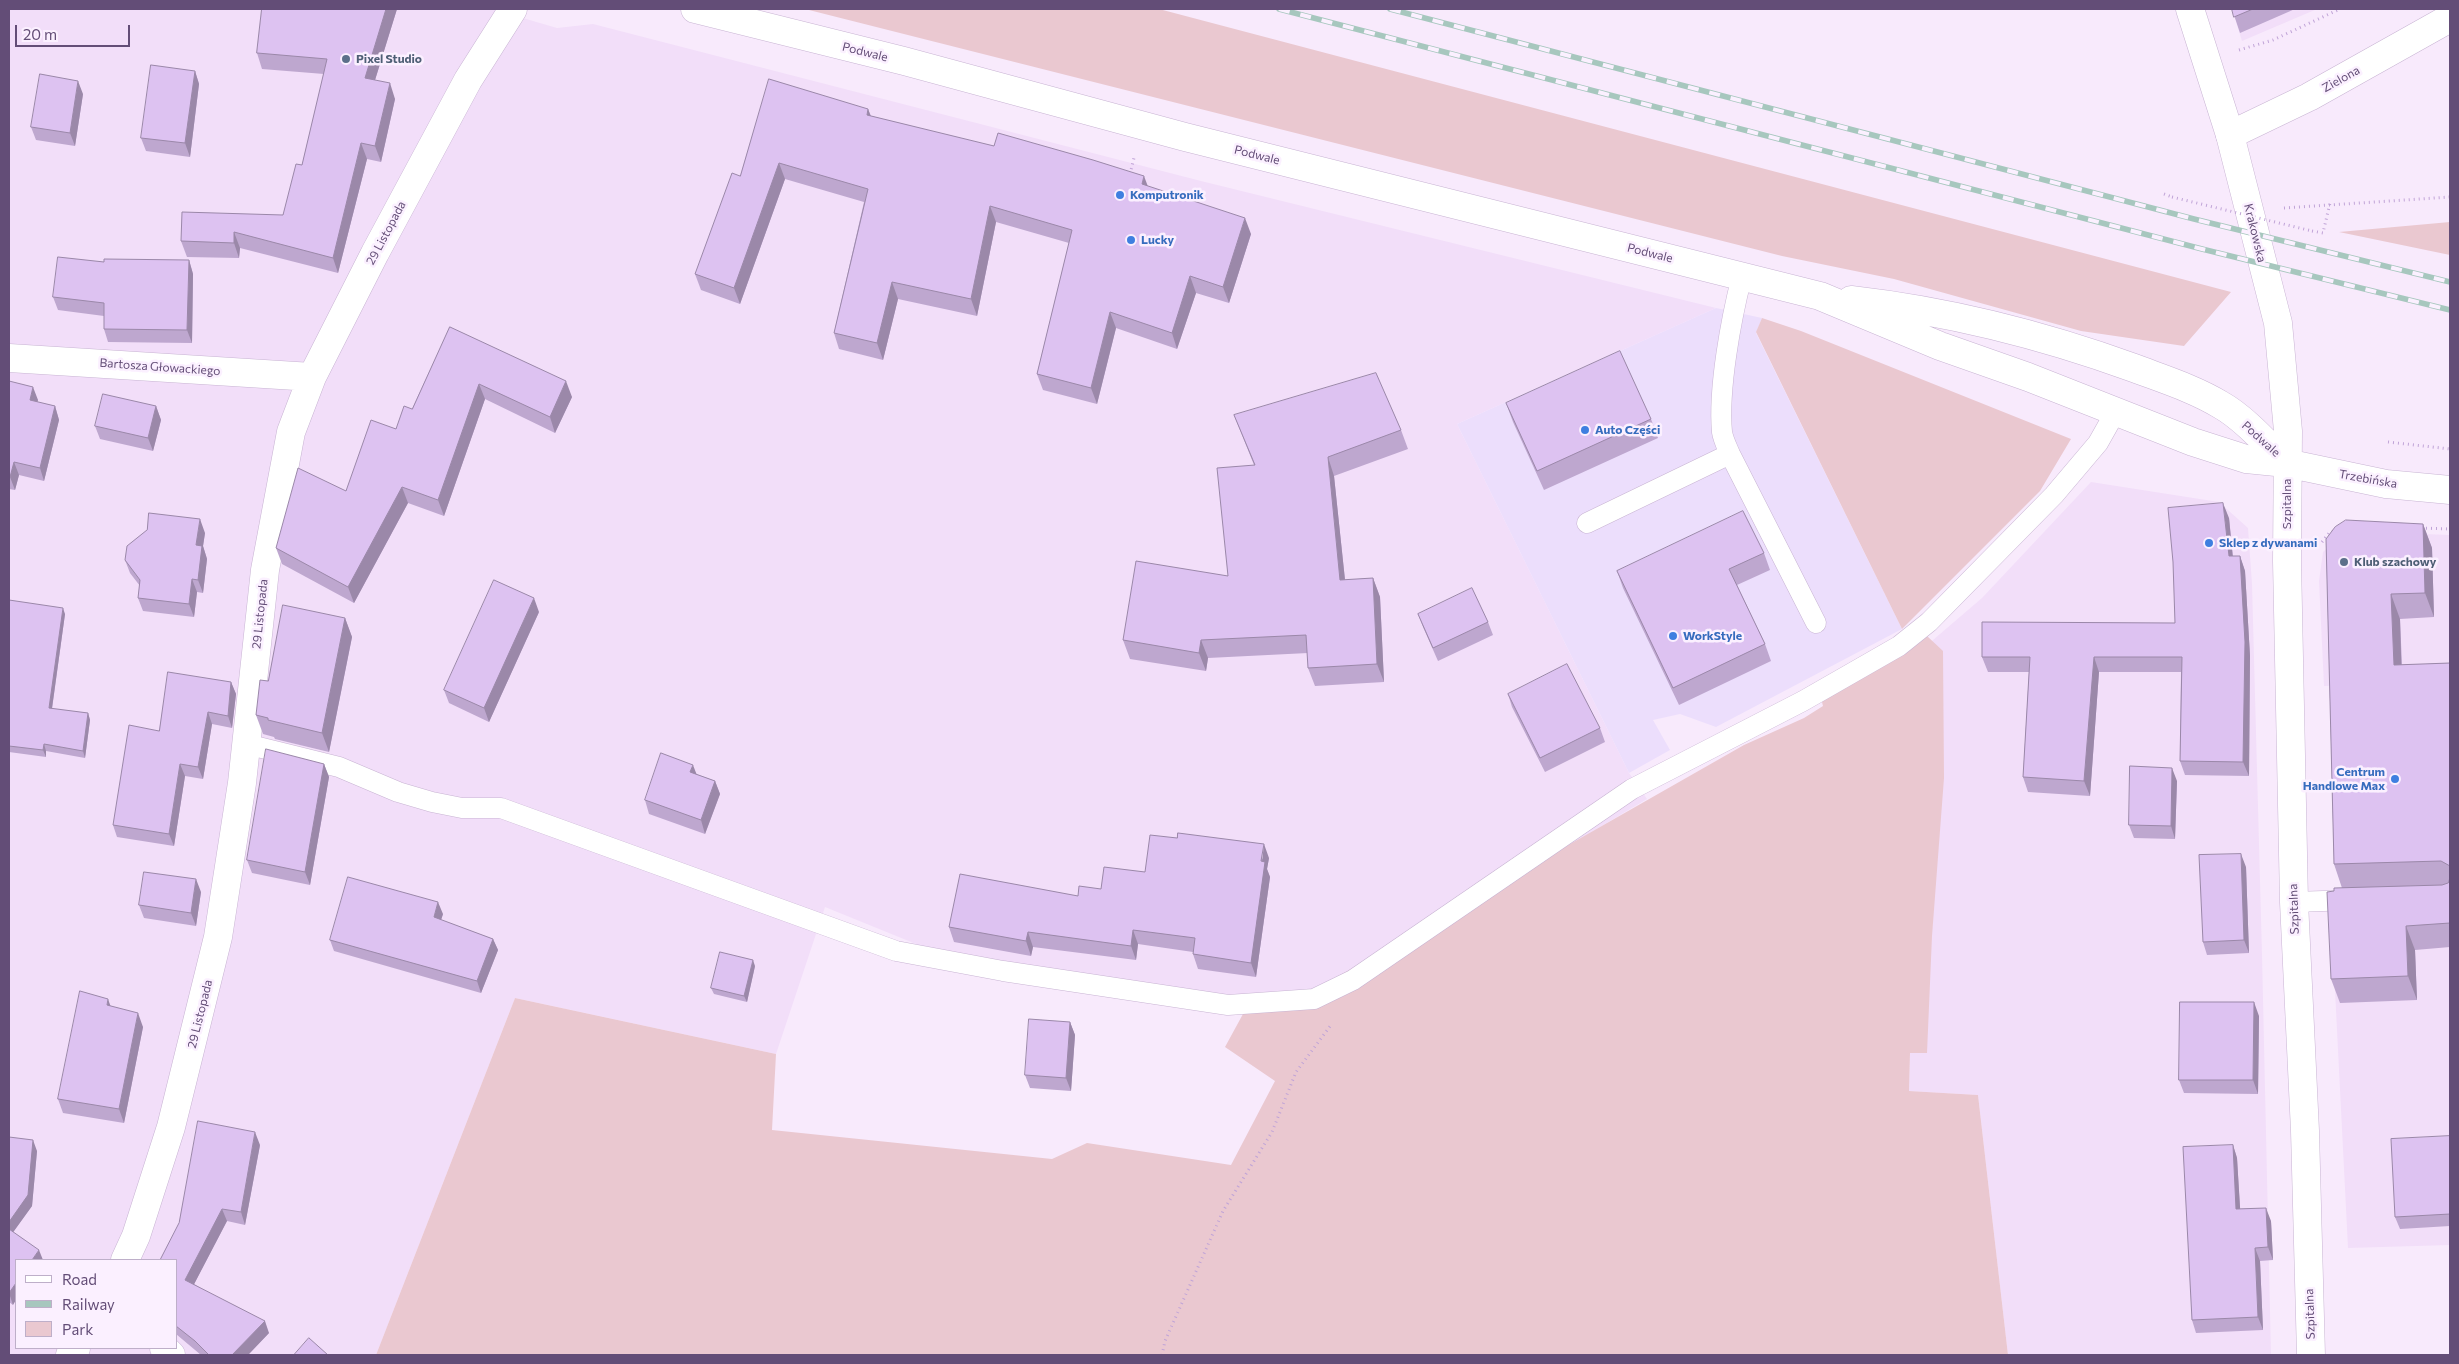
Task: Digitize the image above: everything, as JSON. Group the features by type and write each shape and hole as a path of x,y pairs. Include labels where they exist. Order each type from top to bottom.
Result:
{"street":[{"name":"29 Listopada","path":"125,1259 136,1236 171,1127 218,937 242,783 265,570 291,432 312,377 468,80 513,9"},
{"name":"Podwale","path":"696,9 904,61 1185,137 1820,296 1902,306 2004,328 2081,349 2176,383 2222,405 2286,462"},
{"name":"Krakowska","path":"2190,9 2230,135 2278,323 2288,431 2286,462"},
{"name":"Zielona","path":"2230,135 2308,97 2450,18"},
{"name":"Podwale","path":"1820,296 1940,346 2116,411 2193,442 2246,459 2286,462"},
{"name":"Bartosza Głowackiego","path":"9,358 312,377"},
{"name":"Trzebińska","path":"2286,462 2386,484 2450,490"},
{"name":"Szpitalna","path":"2286,462 2294,902 2311,1355"}],"lane":[{"path":"1742,276 1735,303 1722,402 1722,434 1730,454 1816,623"},
{"path":"246,744 339,767 398,792 432,802 462,808 501,808 896,951 1003,971 1228,1005 1314,999 1353,980 1632,789 1803,701 1899,646 1929,622 2054,495 2098,443 2116,411"},
{"path":"1587,523 1730,454"},
{"path":"2294,902 2374,899"}],"path":[{"path":"2239,51 2273,40 2340,9"},
{"path":"2236,42 2241,57"},
{"path":"1129,177 1136,152"},
{"path":"2164,194 2323,233 2330,203"},
{"path":"2280,208 2450,196"},
{"path":"2388,442 2450,449"},
{"path":"1162,1355 1165,1340 1223,1211 1272,1132 1296,1072 1330,1026 1353,980"}],"shaded area":[{"path":"9,9 492,9 557,28 593,24 1201,181 1716,308 1457,424 1629,773 1647,799 1543,861 1277,1011 1243,1014 1007,981 825,907 776,1054 515,998 376,1355 9,1355"},
{"path":"2232,9 2317,9 2242,41"},
{"path":"1716,308 1762,318 1756,333 1902,629 1716,727 1680,714 1653,720 1670,750 1629,773 1457,424"},
{"path":"2091,482 2219,502 2248,528 2252,584 2271,1355 2008,1355 1978,1095 1909,1091 1919,652 1982,598"},
{"path":"2345,531 2450,535 2450,681 2324,686 2319,581 2323,552"},
{"path":"2450,906 2450,1245 2348,1248 2331,911"}],"green space":[{"path":"805,9 1159,9 2231,292 2184,346 2081,331 1894,279 1782,256"},
{"path":"2450,222 2450,255 2339,232"},
{"path":"1762,318 1801,331 2071,439 2040,491 1902,629 1756,332"},
{"path":"1927,636 1943,651 1944,778 1932,936 1927,1053 1910,1053 1909,1091 1978,1095 2008,1355 376,1355 515,998 776,1054 772,1130 1052,1159 1087,1143 1231,1165 1275,1081 1225,1047 1243,1014 1277,1011 1744,745 1804,718 1823,706 1821,698"}],"building":[{"path":"262,9 386,9 365,78 390,83 375,146 361,143 333,258 234,232 234,243 181,241 182,212 283,215 296,164 302,165 327,59 257,53"},
{"path":"2232,9 2253,9 2234,17"},
{"path":"151,65 195,71 185,143 141,138"},
{"path":"40,74 78,81 70,133 31,127"},
{"path":"769,79 868,109 867,115 994,146 998,133 1093,160 1144,176 1142,184 1245,218 1223,287 1190,276 1172,333 1110,312 1091,388 1037,374 1072,230 990,206 971,299 892,282 877,343 834,333 868,189 779,163 734,288 695,274 732,173 740,176"},
{"path":"58,257 104,262 104,259 189,260 187,330 104,329 104,303 53,297"},
{"path":"450,327 566,381 550,417 479,384 438,500 402,487 348,587 276,548 298,468 346,491 371,420 396,429 404,406 412,409"},
{"name":"Auto Części","path":"1620,351 1651,419 1537,471 1506,403"},
{"path":"1376,373 1401,430 1328,457 1340,580 1373,578 1377,664 1308,668 1306,635 1201,640 1199,653 1123,640 1136,561 1228,576 1217,468 1255,465 1234,415"},
{"path":"9,381 33,387 30,400 55,406 40,468 14,462 10,477 9,477"},
{"path":"103,394 156,406 148,438 95,426"},
{"path":"2223,503 2229,556 2240,556 2245,642 2243,762 2180,761 2182,657 2094,657 2084,781 2023,777 2030,657 1982,657 1982,622 2175,623 2173,562 2168,508"},
{"path":"1743,511 1764,553 1729,569 1765,644 1673,688 1617,571"},
{"path":"149,513 200,519 196,545 202,546 198,580 192,579 189,604 138,598 140,580 125,560 127,546 147,530"},
{"name":"Centrum Handlowe Max","path":"2346,520 2423,524 2425,593 2391,594 2394,665 2450,663 2450,866 2441,861 2334,864 2326,539 2335,527"},
{"path":"494,580 534,598 484,708 444,690"},
{"path":"1472,588 1488,622 1433,648 1418,614"},
{"path":"9,600 63,608 49,708 88,713 83,751 44,744 43,750 9,746"},
{"path":"283,605 345,618 322,733 268,720 268,718 256,715 260,680 268,681"},
{"path":"1567,664 1600,728 1540,758 1508,694"},
{"path":"168,672 231,682 228,716 208,712 198,767 180,764 169,834 113,825 129,725 159,731"},
{"path":"266,749 324,764 305,872 247,860"},
{"path":"661,753 693,765 690,772 715,781 701,820 645,800"},
{"path":"2130,766 2172,768 2171,826 2129,825"},
{"path":"1178,833 1264,844 1261,861 1265,862 1251,963 1193,954 1195,938 1133,930 1131,946 1028,932 1026,941 949,927 960,874 1078,896 1079,886 1101,889 1104,867 1145,872 1150,835 1177,838"},
{"path":"2241,854 2244,940 2203,942 2199,855"},
{"path":"144,872 196,879 191,913 139,905"},
{"path":"348,877 438,902 434,917 493,939 477,981 330,940"},
{"path":"2450,878 2450,923 2406,926 2408,976 2331,979 2327,892 2334,891 2334,888 2442,885 2448,883"},
{"path":"720,952 753,960 744,996 711,988"},
{"path":"80,991 108,999 107,1005 138,1013 119,1109 58,1099"},
{"path":"2180,1002 2254,1002 2253,1080 2179,1080"},
{"path":"1029,1019 1070,1022 1066,1078 1025,1075"},
{"path":"198,1121 255,1132 241,1212 222,1209 185,1280 265,1321 232,1355 209,1355 178,1328 178,1259 161,1259 179,1223"},
{"path":"2450,1136 2450,1214 2395,1217 2391,1139"},
{"path":"9,1137 33,1140 28,1195 9,1222"},
{"path":"2233,1145 2236,1209 2266,1208 2268,1247 2255,1248 2258,1317 2192,1320 2183,1147"},
{"path":"9,1229 39,1250 33,1259 15,1259 15,1284 9,1293"},
{"path":"309,1338 328,1355 294,1355"}],"railway":[{"path":"1279,9 2202,249 2450,310"},
{"path":"1390,9 2194,219 2450,282"}],"place":[{"name":"Pixel Studio","path":"346,59"},
{"name":"Komputronik","path":"1120,195"},
{"name":"Lucky","path":"1131,240"},
{"name":"Auto Części","path":"1585,430"},
{"name":"Sklep z dywanami","path":"2209,543"},
{"name":"Klub szachowy","path":"2344,562"},
{"name":"WorkStyle","path":"1673,636"},
{"name":"Centrum Handlowe Max","path":"2395,779"}]}
